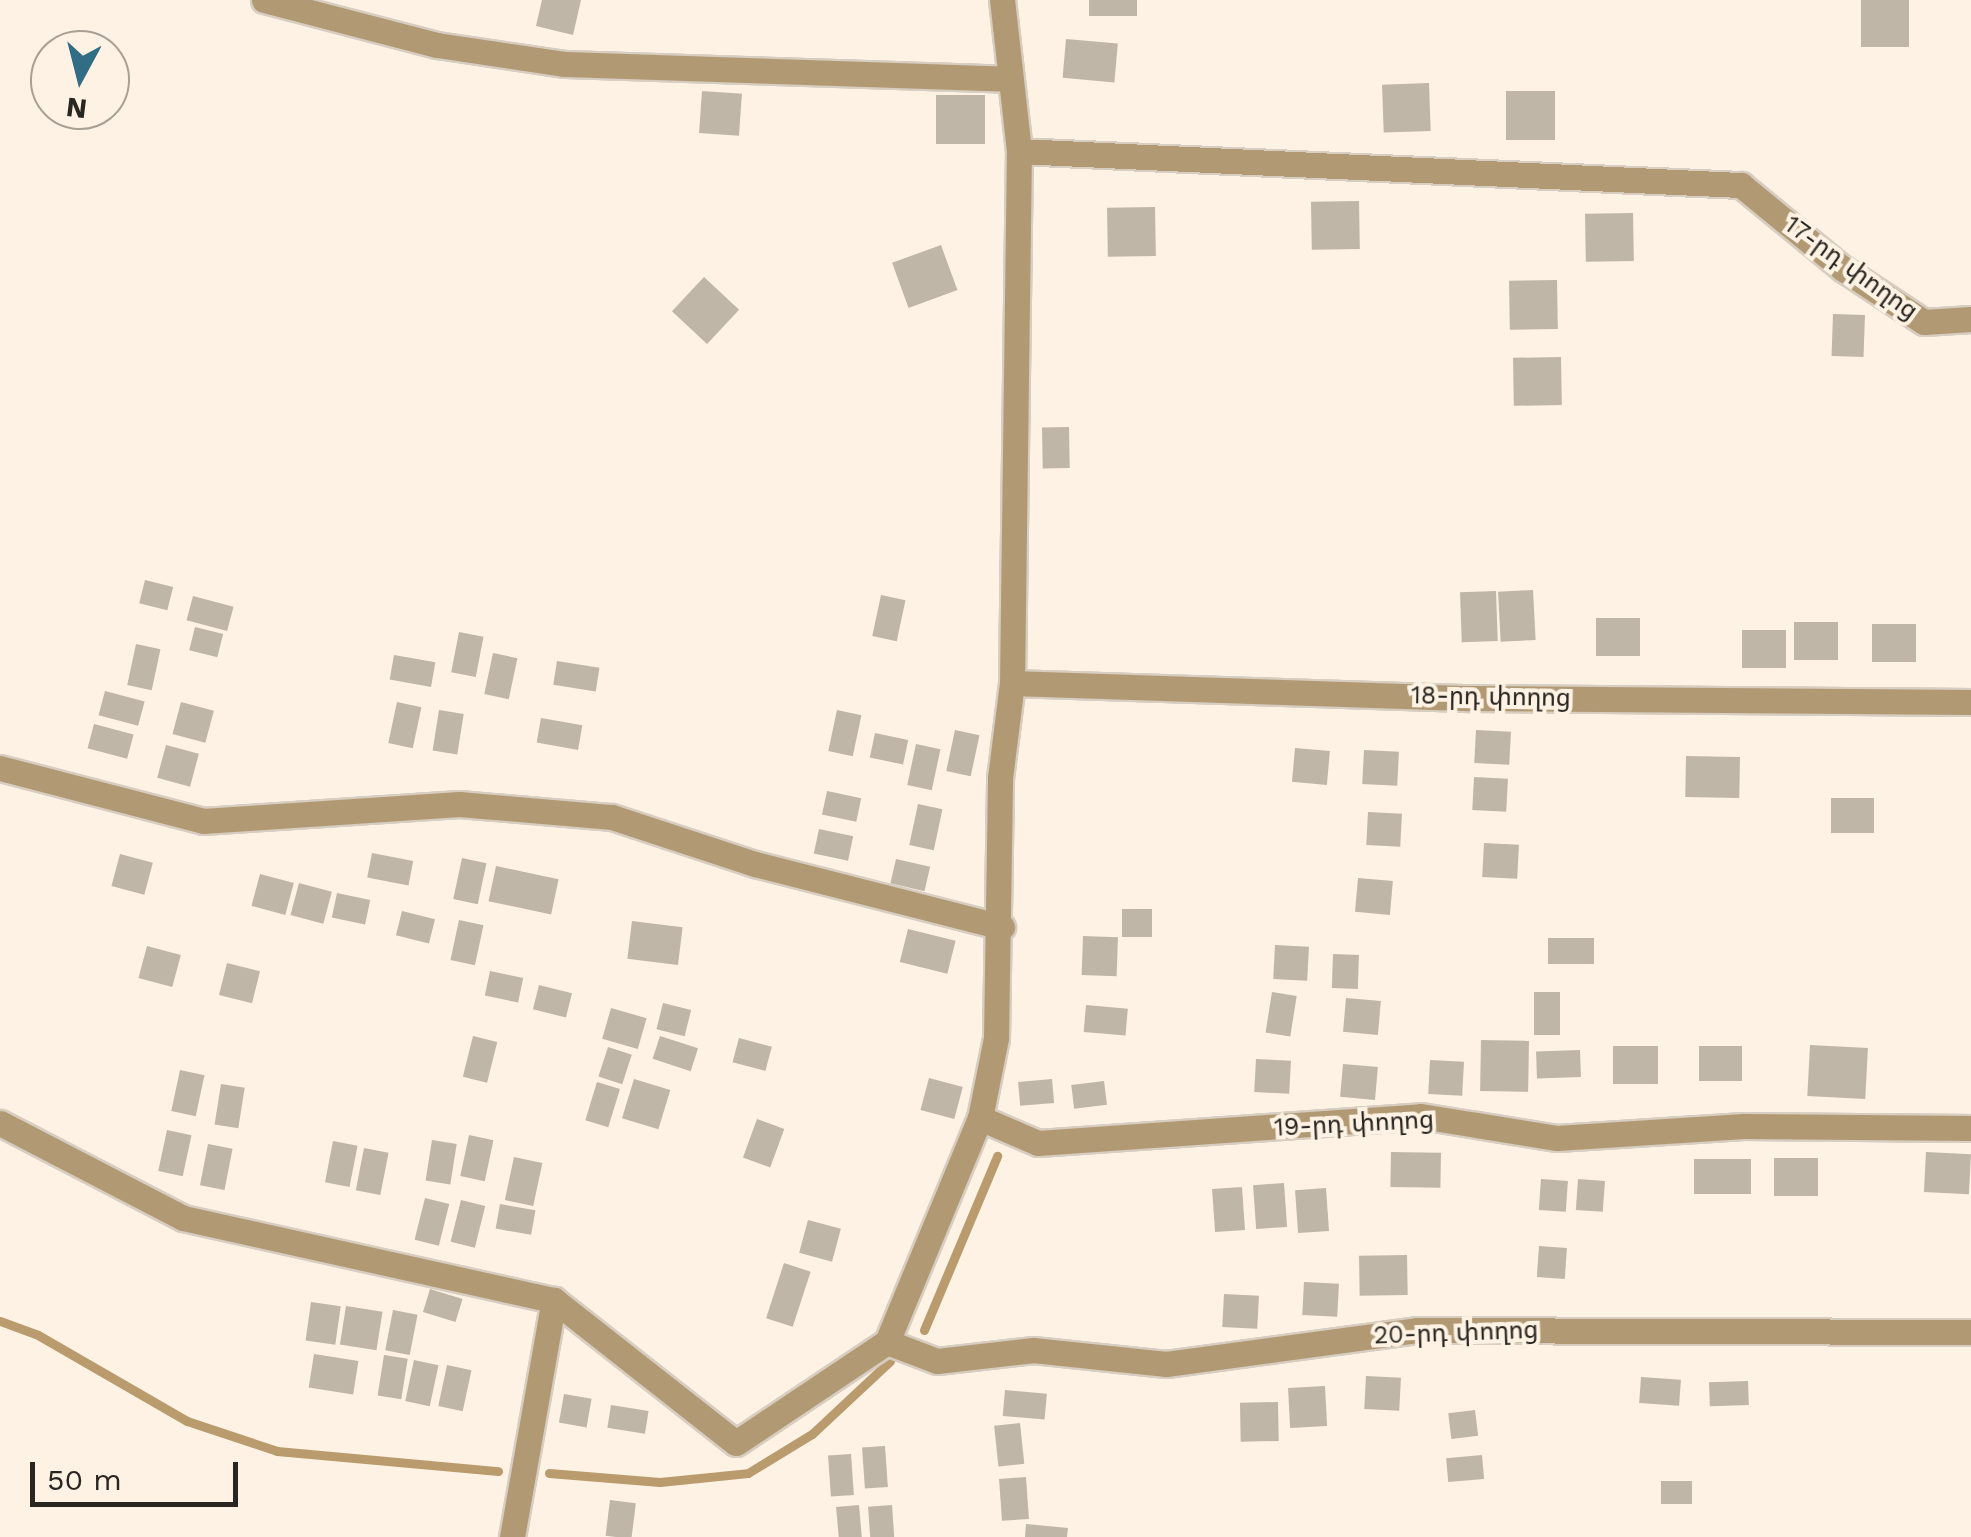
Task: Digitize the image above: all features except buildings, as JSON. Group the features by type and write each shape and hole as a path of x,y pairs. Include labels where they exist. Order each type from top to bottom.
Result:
{"street":[{"path":"264,0 437,44 564,64 1010,79"},
{"path":"0,1122 183,1218 554,1300 736,1444 888,1342 980,1118 996,1038 1002,927 1000,778 1012,683 1019,152 1002,0"},
{"name":"17-րդ փողոց","path":"1019,152 1741,185 1842,268 1924,322 1971,319"},
{"name":"18-րդ փողոց","path":"1012,683 1471,698 1971,702"},
{"path":"0,768 203,822 460,804 612,817 755,864 1002,927"},
{"name":"19-րդ փողոց","path":"980,1118 1038,1144 1421,1116 1556,1138 1744,1126 1971,1128"},
{"path":"512,1537 554,1300"},
{"name":"20-րդ փողոց","path":"888,1342 937,1361 1033,1350 1166,1364 1416,1330 1971,1332"}],"waterway":[{"path":"924,1330 997,1156"},
{"path":"0,1321 38,1335 187,1421 277,1451 498,1471"},
{"path":"549,1473 660,1482 748,1473 812,1434 890,1361"}]}
